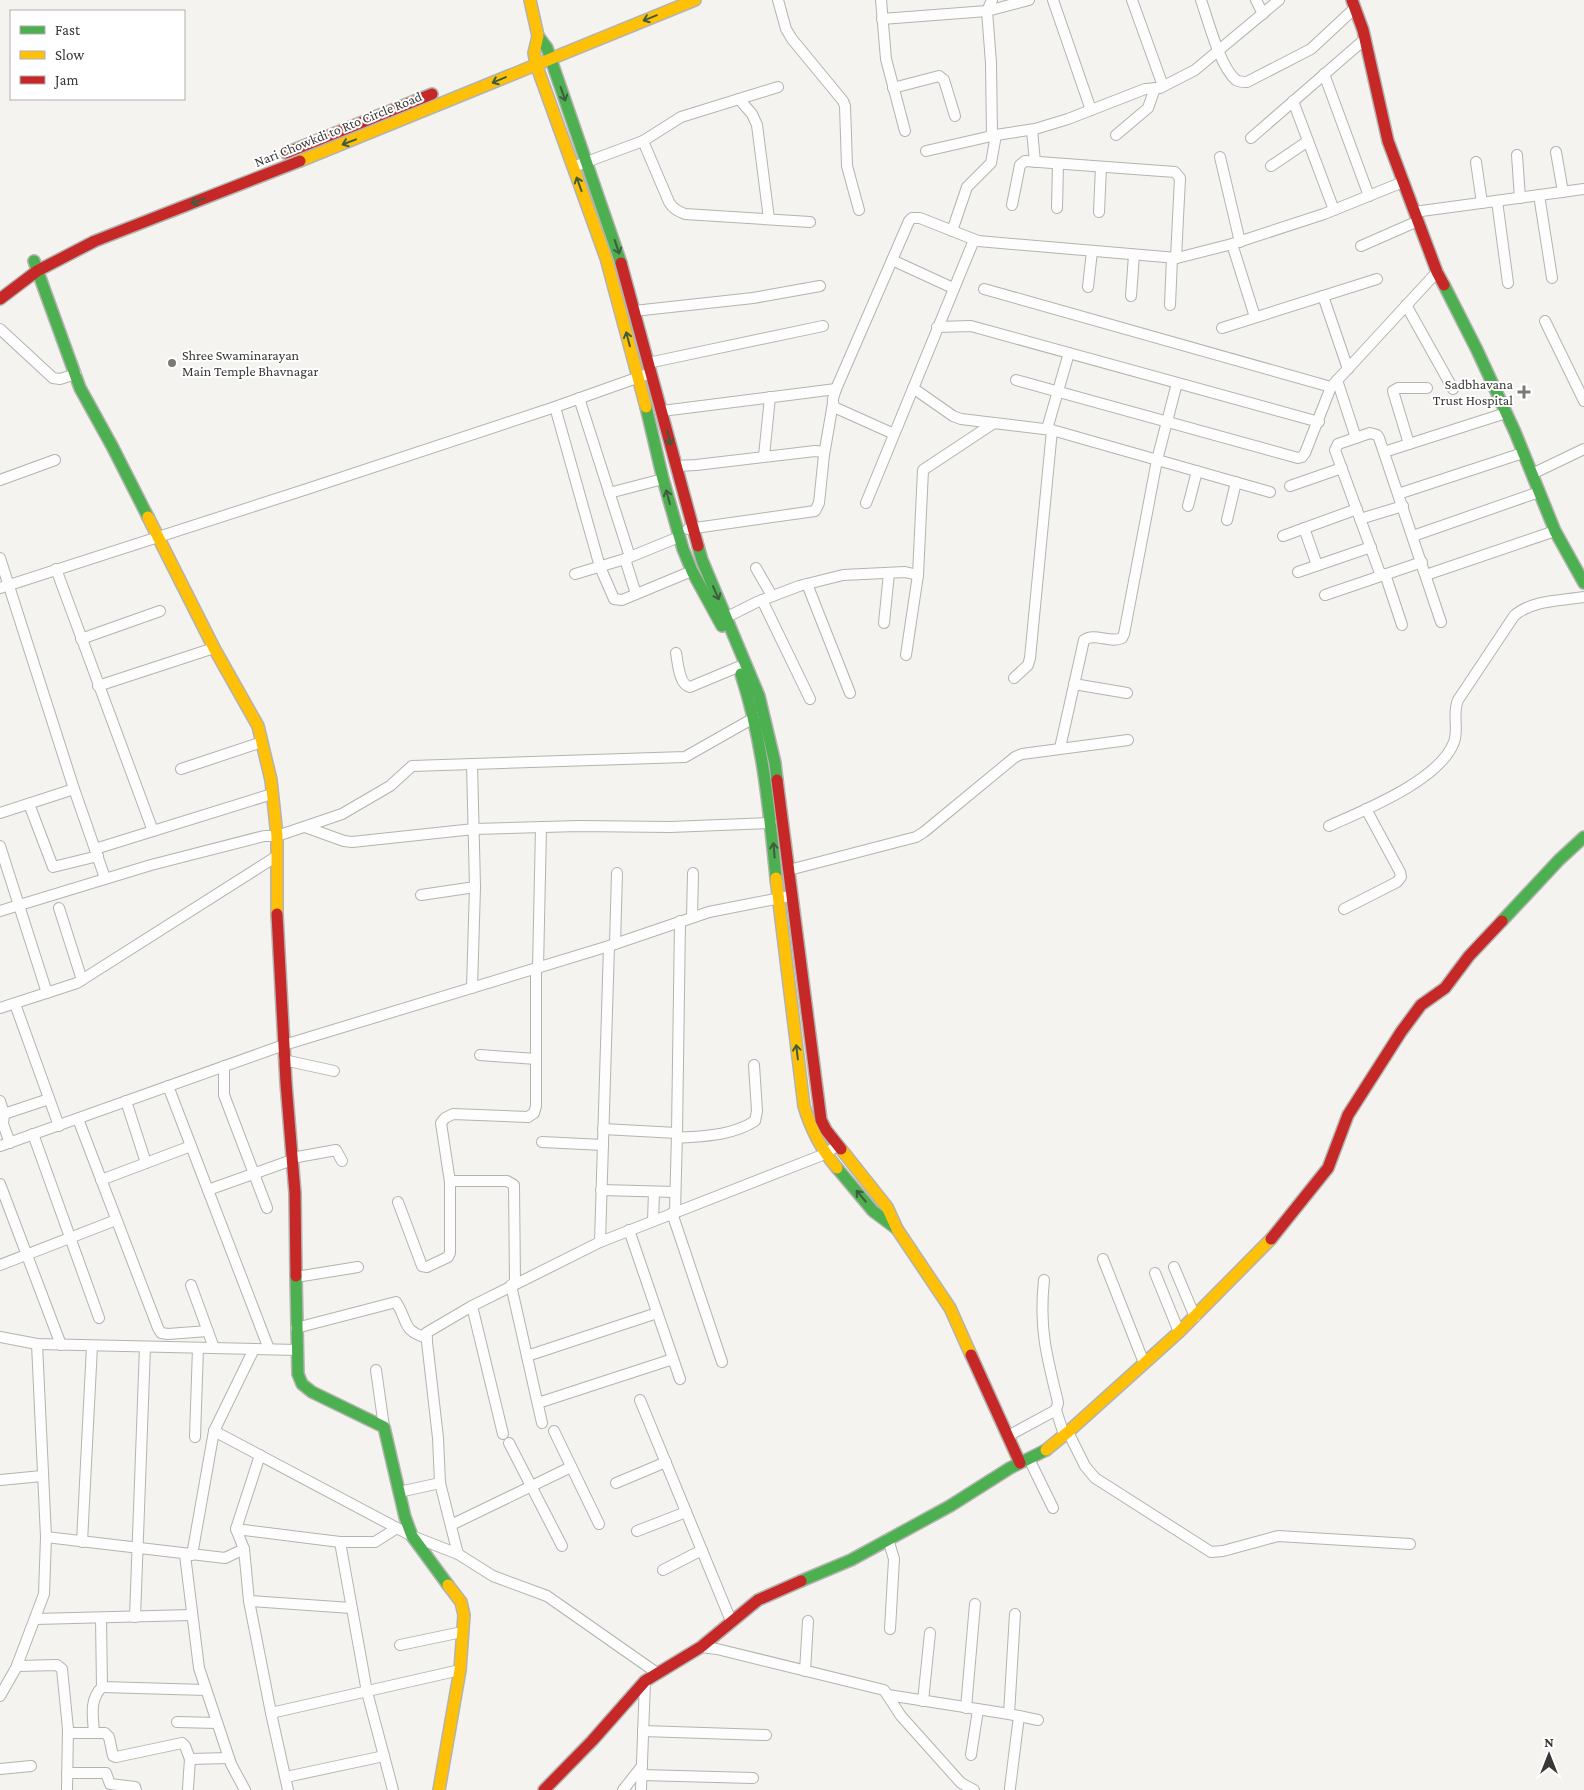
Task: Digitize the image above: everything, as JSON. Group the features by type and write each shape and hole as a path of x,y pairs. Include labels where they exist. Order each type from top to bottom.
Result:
{"main road":[{"path":"530,0 538,36 548,53 618,250 704,567 726,623 759,696 764,763 804,1106 811,1129 825,1154 874,1211 896,1229"},
{"path":"548,53 668,0"},
{"name":"Nari Chowkdi to Rto Circle Road","path":"0,299 36,266 95,241 364,136 532,58 695,0"},
{"path":"1354,4 1365,39 1388,141 1437,272 1506,412 1555,531 1584,583"},
{"path":"538,36 532,58 606,258 644,397 678,534 692,571 726,623 738,667 749,696 759,715 775,763 820,1115 823,1125 887,1207 896,1229 950,1308 1008,1436 1025,1461"},
{"path":"275,157 441,90"},
{"path":"0,286 36,266 58,248 100,228 192,191"},
{"path":"36,266 80,388 112,446 214,648 258,726 272,794 276,836 277,934 284,1060 295,1193 298,1374 302,1384 312,1392 384,1427 404,1517 412,1536 461,1602 464,1615 460,1670 439,1790"},
{"path":"544,1790 592,1741 645,1681 701,1647 758,1600 851,1560 1043,1452 1066,1434 1179,1332 1272,1238 1328,1168 1348,1114 1400,1032 1421,1005 1445,988 1468,956 1559,860 1584,837"}],"street":[{"path":"778,0 786,29 792,39 843,101 845,106 847,166 859,210"},
{"path":"881,0 886,59 905,131"},
{"path":"952,231 966,187 991,163 994,135 987,10 992,0"},
{"path":"882,19 987,10 1029,0"},
{"path":"1053,0 1091,110"},
{"path":"1116,134 1148,108 1159,87 1132,0"},
{"path":"1201,0 1218,51 1234,78 1237,81 1247,82 1316,45 1354,4"},
{"path":"1256,0 1262,14"},
{"path":"926,152 994,135 1032,130 1145,89 1159,87 1194,70 1279,0"},
{"path":"1251,138 1365,39"},
{"path":"1324,74 1369,196"},
{"path":"893,88 939,76 944,80 955,116"},
{"path":"573,167 643,141 680,117 778,87"},
{"path":"739,99 752,114 758,125 769,219"},
{"path":"1293,101 1334,210"},
{"path":"1032,130 1035,162"},
{"path":"643,141 672,208 685,214 810,222"},
{"path":"1271,166 1308,141"},
{"path":"1556,152 1563,192"},
{"path":"1517,155 1520,198"},
{"path":"1220,157 1236,243 1255,317"},
{"path":"1012,205 1020,166 1025,161 1178,173 1180,178 1170,306"},
{"path":"1476,162 1482,203"},
{"path":"1057,208 1058,164"},
{"path":"1099,212 1102,167"},
{"path":"574,574 627,558 693,528 815,511 819,503 824,452 836,389 909,221 912,218 920,218 974,240 1174,258 1236,243 1334,210 1403,182"},
{"path":"1361,246 1416,217 1482,203 1584,189"},
{"path":"1539,195 1552,278"},
{"path":"1497,201 1508,283"},
{"path":"866,503 974,240"},
{"path":"1088,287 1092,251"},
{"path":"1131,296 1134,255"},
{"path":"892,260 953,288"},
{"path":"1016,380 1298,458 1302,457 1319,422 1334,384 1437,272"},
{"path":"1222,328 1377,279"},
{"path":"634,311 753,298 820,286"},
{"path":"984,289 1334,384"},
{"path":"1323,296 1348,369"},
{"path":"1406,305 1452,389"},
{"path":"1545,321 1584,401"},
{"path":"4,587 556,406 638,376 649,368 822,326"},
{"path":"937,327 971,326 1319,422"},
{"path":"0,328 53,378 60,379 76,374"},
{"path":"1014,678 1028,665 1030,658 1049,430 1057,391 1069,353"},
{"path":"1060,748 1084,640 1089,637 1117,640 1122,638 1124,634 1157,460 1177,383"},
{"path":"1334,384 1356,438"},
{"path":"913,388 957,418 1049,430 1270,492"},
{"path":"1409,444 1393,391 1398,388 1427,388"},
{"path":"662,411 836,389"},
{"path":"764,456 770,397"},
{"path":"579,398 610,493 636,594"},
{"path":"833,403 836,408 894,434"},
{"path":"556,406 600,566 614,599 622,600 692,571"},
{"path":"1384,452 1506,412"},
{"path":"906,656 918,575 923,470 994,423"},
{"path":"1402,625 1371,547 1336,447 1338,444 1370,433 1377,435 1384,452 1441,622"},
{"path":"1532,474 1584,449"},
{"path":"676,466 815,450 824,452"},
{"path":"1398,494 1523,453"},
{"path":"0,480 55,460"},
{"path":"1290,486 1342,468"},
{"path":"1188,506 1197,471"},
{"path":"610,493 663,479"},
{"path":"1226,520 1236,482"},
{"path":"1413,536 1539,492"},
{"path":"1283,536 1304,528 1359,514 1403,506"},
{"path":"1304,528 1317,565"},
{"path":"1426,575 1555,531"},
{"path":"1298,572 1371,547"},
{"path":"0,558 4,587 105,878"},
{"path":"1325,595 1422,562"},
{"path":"756,568 810,699"},
{"path":"56,570 153,831"},
{"path":"726,623 767,598 807,584 843,575 905,572 918,575"},
{"path":"884,623 889,573"},
{"path":"807,584 850,692"},
{"path":"1329,826 1366,809 1427,775 1439,764 1456,736 1455,710 1458,700 1514,616 1531,605 1584,597"},
{"path":"81,639 160,612"},
{"path":"98,686 214,648"},
{"path":"676,653 683,683 690,687 738,667"},
{"path":"1074,684 1127,693"},
{"path":"0,911 151,865 264,836 276,836 342,814 390,786 412,766 685,757 759,715"},
{"path":"789,870 916,837 1015,757 1030,752 1128,740"},
{"path":"181,769 262,742"},
{"path":"472,764 475,887 472,988"},
{"path":"0,813 74,789"},
{"path":"29,804 53,867 153,831 272,794"},
{"path":"1344,909 1397,882 1401,877 1366,809"},
{"path":"305,827 352,842 474,829 670,827 771,823"},
{"path":"398,1202 421,1265 427,1267 449,1255 450,1181 441,1128 442,1120 453,1114 531,1116 536,1110 537,968 541,827"},
{"path":"0,846 48,993"},
{"path":"0,1008 82,980 277,856"},
{"path":"600,1242 603,1129 616,873"},
{"path":"692,917 693,873"},
{"path":"421,895 475,887"},
{"path":"0,1101 4,1114 5,1144 284,1045 612,945 709,912 792,896"},
{"path":"59,908 82,980"},
{"path":"680,921 677,1136 673,1212 722,1362"},
{"path":"15,1004 59,1126"},
{"path":"480,1055 536,1059"},
{"path":"284,1060 334,1071"},
{"path":"603,1129 677,1136 721,1134 745,1127 754,1121 757,1111 754,1065"},
{"path":"224,1066 224,1095 267,1208"},
{"path":"168,1086 269,1350"},
{"path":"4,1114 49,1099"},
{"path":"126,1102 146,1163"},
{"path":"78,1119 161,1333 208,1331"},
{"path":"33,1134 99,1318"},
{"path":"542,1142 603,1146"},
{"path":"101,1180 191,1146"},
{"path":"458,1554 440,1482 438,1438 426,1333 513,1284 600,1242 825,1154 838,1146"},
{"path":"208,1190 292,1159 336,1150 342,1160"},
{"path":"450,1181 507,1181 514,1185 513,1284 542,1422"},
{"path":"0,1184 61,1345"},
{"path":"601,1190 675,1192"},
{"path":"652,1221 654,1192"},
{"path":"0,1265 116,1220"},
{"path":"629,1230 680,1378"},
{"path":"1103,1259 1144,1363"},
{"path":"296,1277 358,1267"},
{"path":"1174,1267 1194,1317"},
{"path":"1155,1273 1179,1332"},
{"path":"1044,1280 1041,1306 1043,1336 1058,1403 1056,1410 1066,1434 1085,1466 1095,1478 1211,1552 1223,1551 1278,1536 1410,1544"},
{"path":"191,1285 214,1348"},
{"path":"296,1328 396,1302 409,1330 414,1334 428,1338"},
{"path":"472,1306 506,1438 562,1546"},
{"path":"527,1356 657,1313"},
{"path":"0,1337 37,1344 298,1350"},
{"path":"0,1696 17,1666 44,1594 46,1537 37,1344"},
{"path":"82,1542 92,1346"},
{"path":"135,1617 144,1347"},
{"path":"195,1438 198,1348"},
{"path":"245,1790 229,1758 199,1668 192,1615 188,1555 214,1431 254,1349"},
{"path":"538,1403 673,1359"},
{"path":"376,1370 384,1427"},
{"path":"640,1400 731,1621"},
{"path":"1008,1436 1056,1410"},
{"path":"214,1431 412,1536 458,1554 493,1576 553,1599 657,1673"},
{"path":"554,1431 599,1524"},
{"path":"260,1455 236,1529 244,1549 249,1601 288,1790"},
{"path":"1025,1461 1053,1508"},
{"path":"616,1483 666,1462"},
{"path":"451,1525 572,1467"},
{"path":"0,1480 42,1476"},
{"path":"399,1492 440,1482"},
{"path":"637,1531 686,1512"},
{"path":"236,1529 340,1542 375,1542 397,1528"},
{"path":"46,1537 225,1558 244,1549"},
{"path":"888,1539 894,1559 890,1629"},
{"path":"340,1542 366,1692 393,1790"},
{"path":"663,1570 702,1550"},
{"path":"249,1601 350,1608"},
{"path":"966,1708 975,1604"},
{"path":"1010,1788 1014,1715 1015,1614"},
{"path":"35,1619 192,1615"},
{"path":"94,1733 93,1699 102,1687 101,1618"},
{"path":"805,1672 808,1621"},
{"path":"400,1645 462,1632"},
{"path":"923,1701 930,1633"},
{"path":"701,1647 717,1649 884,1690 901,1716 961,1783 974,1790"},
{"path":"17,1666 54,1665 62,1669 68,1733 66,1790"},
{"path":"271,1713 460,1670"},
{"path":"641,1790 645,1681"},
{"path":"102,1687 206,1690"},
{"path":"888,1696 1038,1720"},
{"path":"971,1755 978,1710"},
{"path":"177,1722 217,1722"},
{"path":"643,1731 766,1735"},
{"path":"68,1733 108,1734 112,1756 116,1757 182,1743 186,1746 190,1760 188,1788"},
{"path":"286,1777 384,1756"},
{"path":"190,1760 229,1758"},
{"path":"0,1769 32,1766"},
{"path":"623,1790 642,1771 753,1778"},
{"path":"68,1773 106,1774 110,1784 134,1787 136,1790"}],"traffic: fast":[{"path":"538,36 547,48 621,263"},
{"path":"34,261 80,388 148,517"},
{"path":"1444,285 1515,432 1555,531 1584,583"},
{"path":"646,407 663,479 683,549 692,571 722,626"},
{"path":"698,546 702,560 759,696 775,763 777,780"},
{"path":"741,674 749,699 760,750 768,801 776,878"},
{"path":"1502,921 1559,860 1584,837"},
{"path":"837,1168 873,1211 897,1229"},
{"path":"296,1276 298,1374 302,1384 312,1392 384,1427 405,1517 412,1536 448,1585"},
{"path":"801,1581 851,1560 950,1506 1010,1468 1046,1450"}],"traffic: slow":[{"path":"530,0 538,36 534,53 536,64 606,258 646,407"},
{"path":"300,161 695,0"},
{"path":"148,517 214,648 258,726 271,780 277,836 277,914"},
{"path":"776,878 804,1106 817,1139 837,1168"},
{"path":"841,1149 887,1207 897,1229 950,1308 971,1355"},
{"path":"1046,1450 1179,1332 1271,1239"},
{"path":"439,1790 460,1670 464,1615 461,1602 448,1585"}],"traffic: jam":[{"path":"1352,0 1363,30 1388,141 1437,272 1444,285"},
{"path":"286,153 432,94"},
{"path":"0,299 37,271 95,241 300,161"},
{"path":"621,263 698,546"},
{"path":"777,780 821,1120 826,1130 841,1149"},
{"path":"277,914 286,1083 295,1193 296,1276"},
{"path":"1271,1239 1328,1168 1348,1115 1401,1032 1421,1005 1445,988 1469,956 1502,921"},
{"path":"971,1355 1020,1463"},
{"path":"544,1790 592,1741 645,1681 701,1647 758,1600 801,1581"}],"place":[{"name":"Shree Swaminarayan Main Temple Bhavnagar","path":"172,363"},
{"name":"Sadbhavana Trust Hospital","path":"1524,392"}]}
